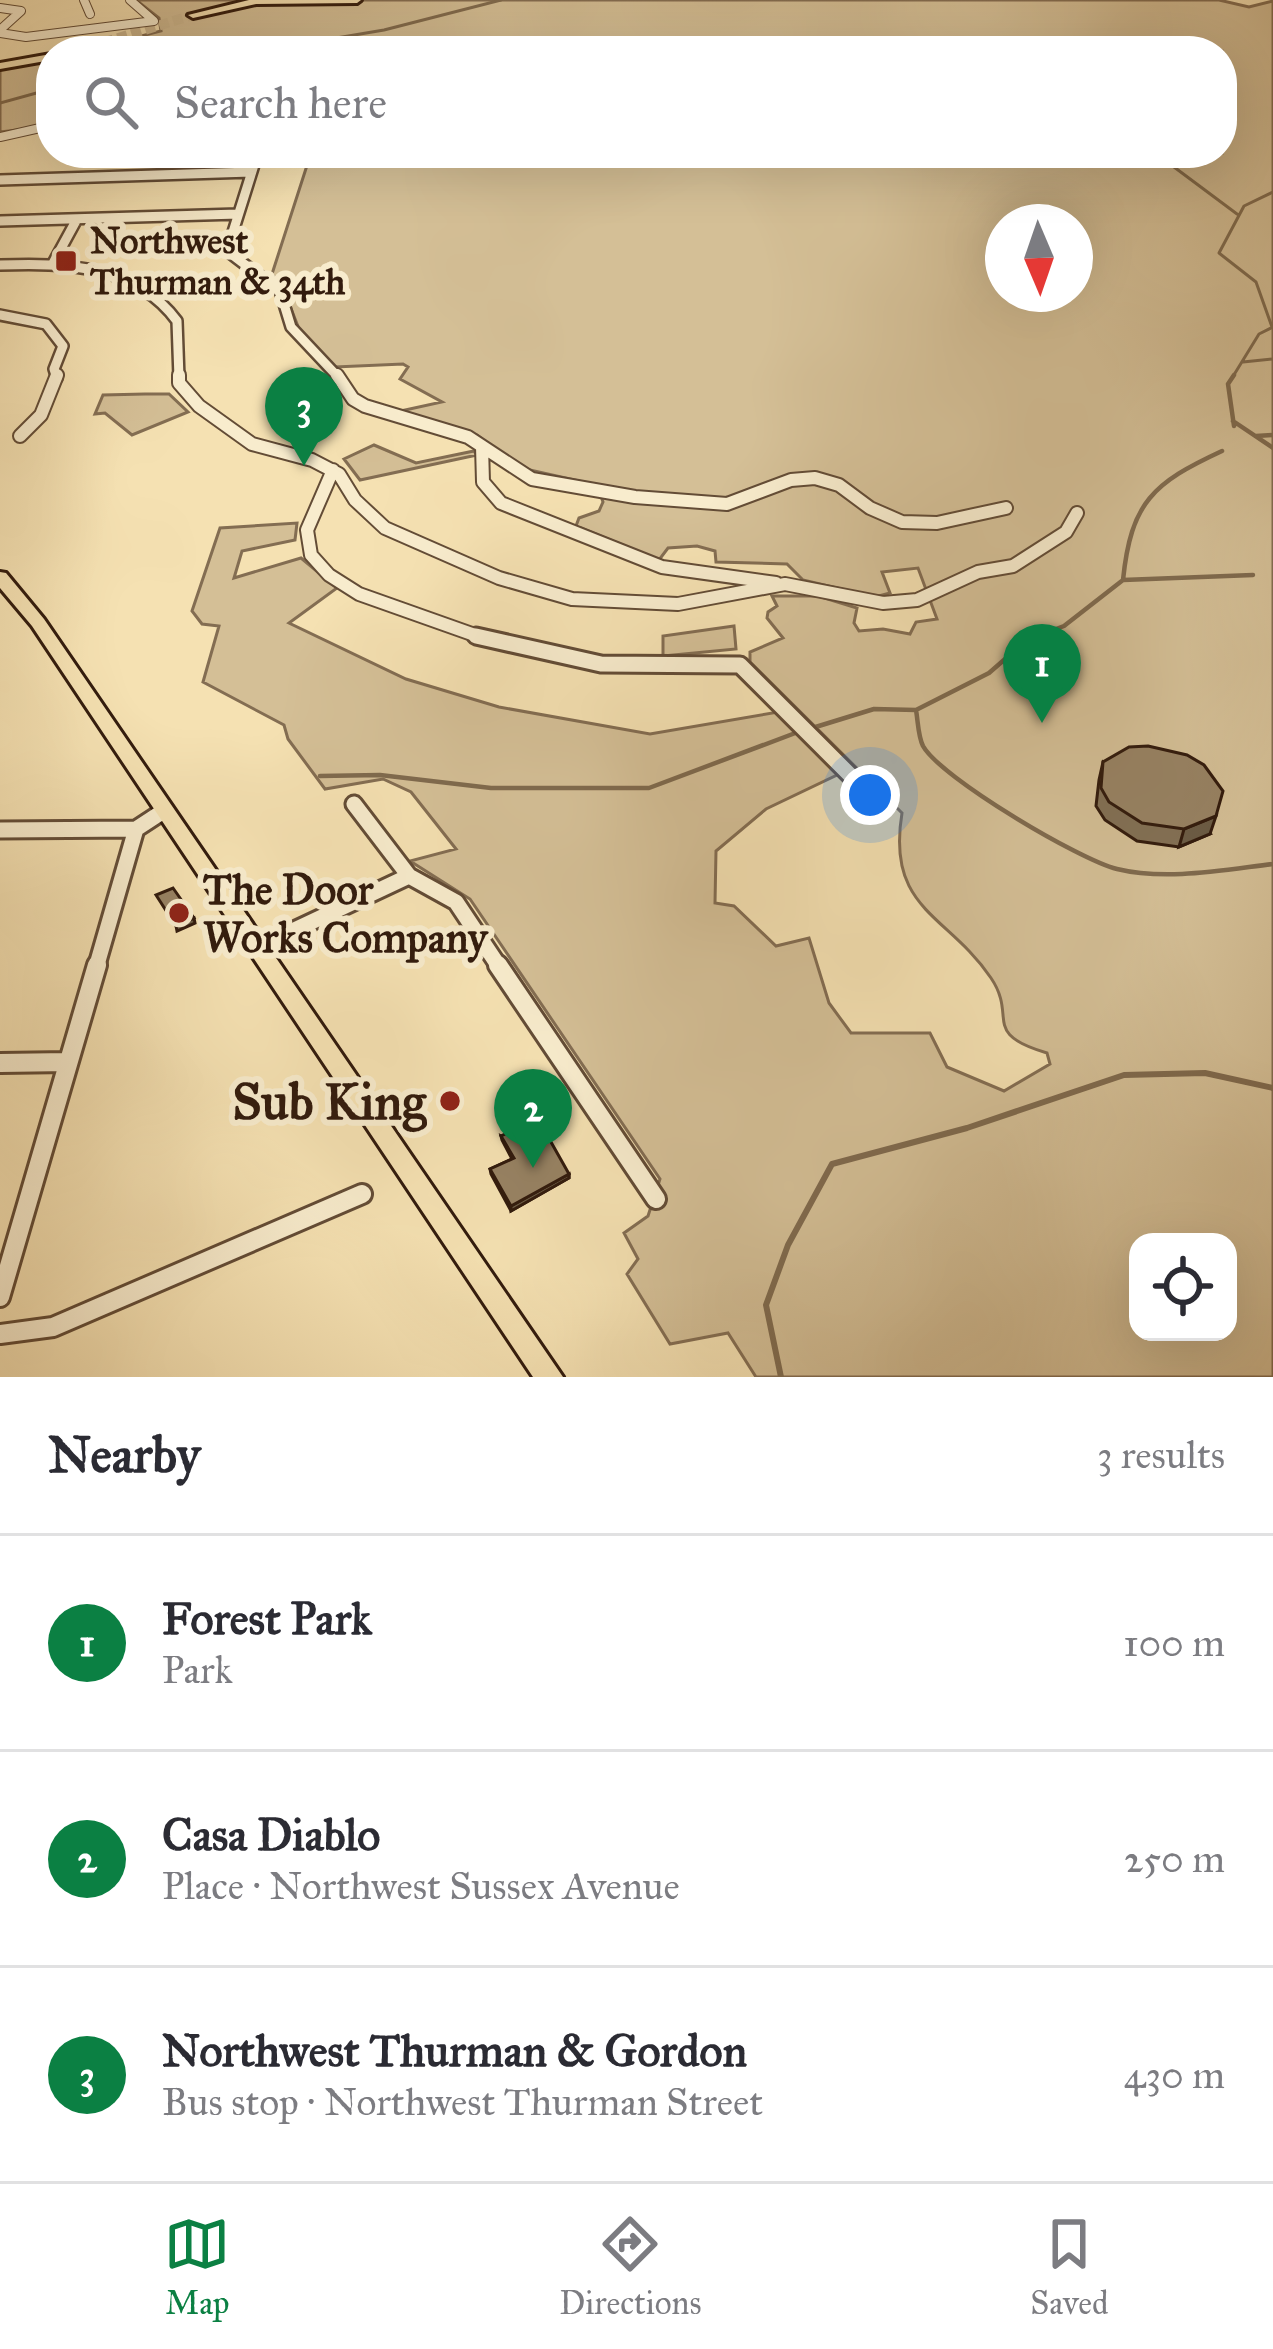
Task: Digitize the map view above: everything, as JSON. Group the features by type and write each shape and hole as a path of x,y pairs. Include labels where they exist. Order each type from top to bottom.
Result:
{"main road":[{"path":"193,15 262,1 357,0"},
{"path":"0,67 36,60"},
{"path":"0,577 38,623 549,1377"}],"street":[{"path":"84,0 90,14"},
{"path":"0,8 21,10 0,32 18,37 154,22 130,0"},
{"path":"0,137 36,129"},
{"path":"252,168 227,251 280,290 291,327 331,366 352,399 377,411 461,434 532,479 713,504 748,500 786,480 816,478 843,485 871,509 906,522 950,521 1006,508"},
{"path":"0,179 251,172"},
{"path":"0,221 238,214"},
{"path":"52,265 77,219"},
{"path":"0,265 52,265 110,275 151,292 177,321 177,376 190,398 252,444 333,470 369,516 385,528 540,592 590,602 661,604 708,600 777,584"},
{"path":"0,315 46,324 63,346 54,369 58,376 41,415 20,436"},
{"path":"482,446 483,482 501,503 662,567 868,602 916,600 978,572 1013,566 1066,532 1077,513"},
{"path":"333,470 308,518 311,554 329,572 444,628 539,656 624,666 736,664 852,777"},
{"path":"354,804 409,876 456,902 656,1199"},
{"path":"0,830 136,830 162,812"},
{"path":"0,1297 136,830"},
{"path":"256,948 409,876"},
{"path":"0,1063 68,1062"},
{"path":"0,1334 53,1328 362,1194"}],"shaded area":[{"path":"136,0 1219,0 1249,7 1273,1 1273,1377 756,1377 728,1333 670,1344 627,1274 638,1259 624,1233 648,1216 660,1179 470,899 410,861 456,849 411,792 383,779 325,789 288,739 284,725 203,682 219,626 202,624 192,611 220,528 297,523 295,540 242,551 234,578 301,558 337,588 289,623 406,679 499,707 650,734 778,712 839,774 766,809 716,851 715,903 734,906 776,946 809,938 829,1003 851,1033 930,1033 947,1067 1004,1091 1050,1064 1047,1053 1026,1046 1007,1031 991,978 912,891 899,845 902,813 750,662 750,652 783,638 767,618 777,606 772,596 818,596 857,608 854,623 859,631 910,634 916,622 937,619 918,568 882,572 890,593 875,597 803,580 787,564 716,562 715,551 697,546 668,548 659,560 576,526 579,518 599,511 603,502 597,485 521,468 477,435 396,412 442,402 400,379 408,367 403,364 335,367 299,329 283,288 272,274 306,168 1237,168 1237,36 142,36 161,31 159,18"},
{"path":"36,63 36,128 0,132 0,69"},
{"path":"169,394 188,412 132,435 105,413 95,414 103,395"},
{"path":"374,445 416,463 474,451 477,455 360,480 344,459"},
{"path":"734,626 736,649 663,656 663,636"}],"building":[{"path":"1129,747 1187,755 1204,765 1223,791 1216,816 1184,829 1142,823 1109,802 1101,788 1103,762"},
{"name":"The Door Works Company","path":"173,888 194,918 176,926 156,895"},
{"path":"538,1119 569,1174 511,1206 490,1169 514,1158 501,1136"}],"waterway":[{"path":"348,36 501,0"},
{"path":"0,103 36,93"},
{"path":"1175,168 1237,214"},
{"path":"1272,327 1256,282 1219,253 1244,206 1273,192"},
{"path":"1232,378 1259,334 1273,327"},
{"path":"1243,362 1273,359"},
{"path":"1232,378 1228,384 1233,421"},
{"path":"1233,421 1273,448"},
{"path":"1233,421 1234,426"},
{"path":"1256,436 1273,435"},
{"path":"1123,580 1132,531 1150,498 1162,485 1222,451"},
{"path":"1123,580 1253,575"},
{"path":"916,710 989,673 1027,640 1064,626 1123,580"},
{"path":"809,729 874,709 916,710"},
{"path":"916,710 923,746 935,760 1013,816 1099,862 1155,874 1273,864"},
{"path":"320,776 380,775 491,788 649,788 798,732"},
{"path":"781,1377 766,1305 788,1245 832,1164 967,1128 1124,1075 1205,1073 1273,1088"}],"tunnel":[{"path":"125,36 193,15"}],"place":[{"name":"Northwest Thurman & 34th","path":"66,261"},
{"name":"Northwest Thurman & Gordon","path":"304,466"},
{"name":"Forest Park","path":"1042,723"},
{"name":"The Door Works Company","path":"179,913"},
{"name":"Sub King","path":"450,1101"},
{"name":"Casa Diablo","path":"533,1168"}]}
